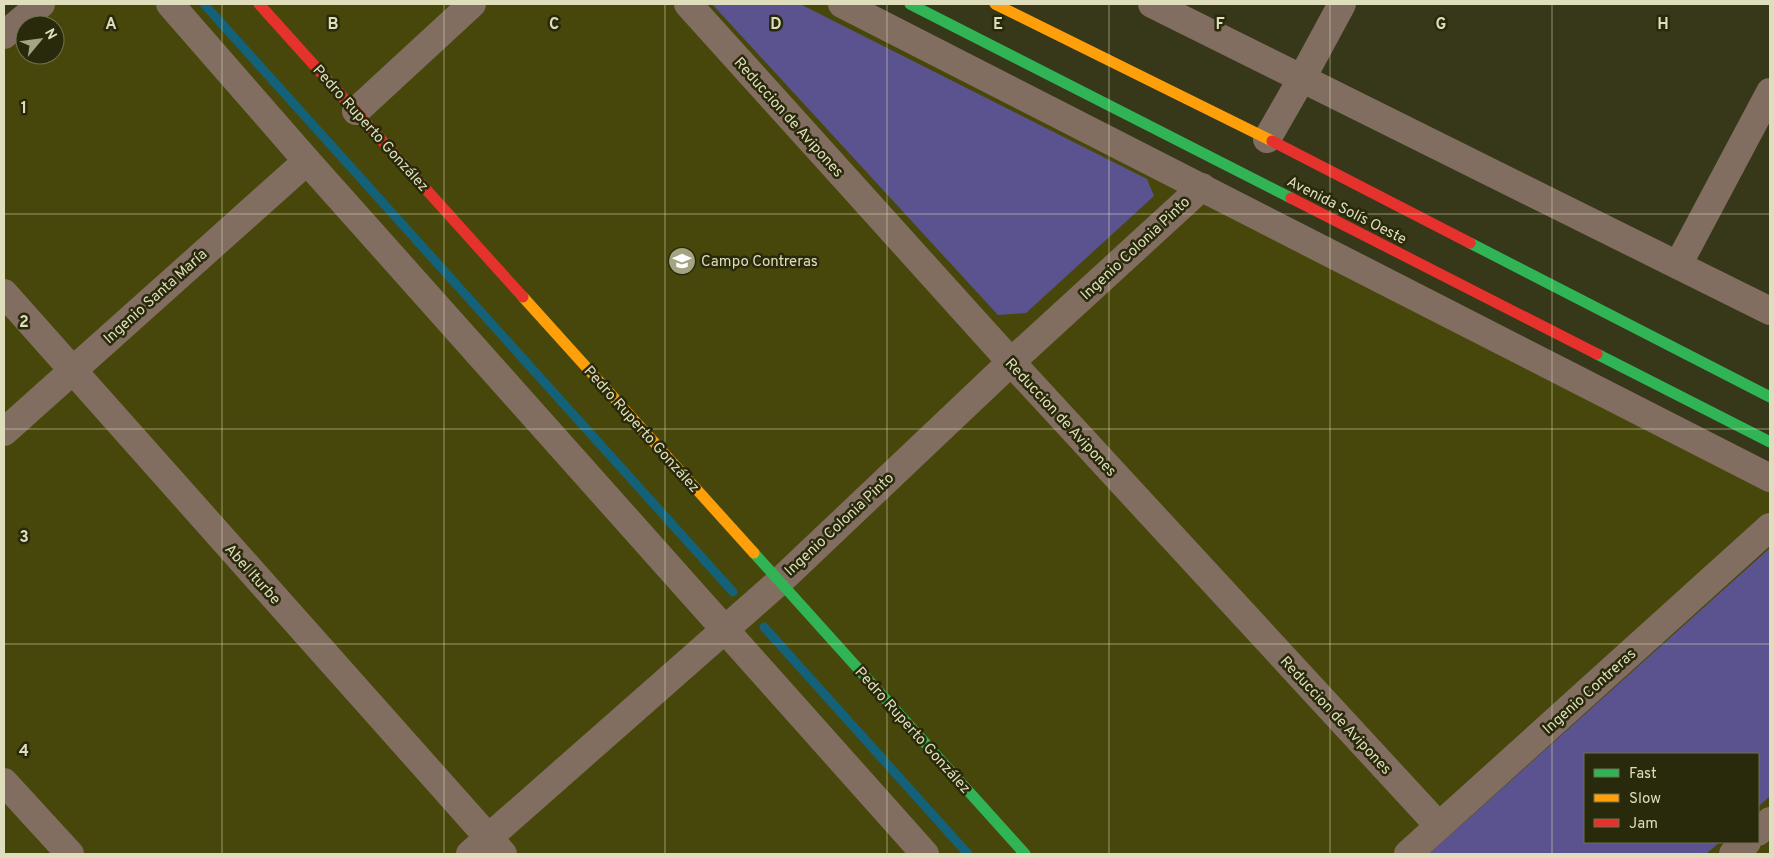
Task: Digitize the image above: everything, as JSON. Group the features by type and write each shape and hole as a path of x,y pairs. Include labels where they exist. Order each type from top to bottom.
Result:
{"main road":[{"name":"Pedro Ruperto González","path":"259,4 1026,854"},
{"name":"Avenida Solís Oeste","path":"910,4 1770,442"},
{"name":"Avenida Solís Oeste","path":"995,4 1267,139 1770,397"}],"street":[{"path":"4,35 41,4"},
{"path":"170,4 306,161 925,854"},
{"path":"356,111 472,4"},
{"name":"Reduccion de Avipones","path":"688,4 1011,362 1439,826"},
{"path":"842,4 1770,478"},
{"path":"1152,4 1770,311"},
{"path":"1267,139 1342,4"},
{"path":"1678,265 1770,92"},
{"name":"Ingenio Santa María","path":"4,432 306,161"},
{"name":"Ingenio Colonia Pinto","path":"487,849 780,581 1011,362 1202,187"},
{"name":"Abel Iturbe","path":"4,293 487,849"},
{"name":"Ingenio Contreras","path":"1408,854 1770,527"},
{"path":"4,782 70,854"},
{"path":"1759,831 1770,821"},
{"path":"1733,854 1746,843"}],"shaded area":[{"name":"Campo Contreras","path":"46,4 847,4 1770,466 1770,854 4,854 4,39 15,30 15,65 65,65 65,15 33,15"},
{"path":"712,4 800,4 1147,179 1154,196 1026,313 998,315"},
{"path":"1770,548 1770,796 1759,806 1759,753 1584,753 1584,843 1719,843 1706,854 1429,854"}],"waterway":[{"path":"204,4 733,592"},
{"path":"764,627 968,854"}],"traffic: fast":[{"path":"910,4 1291,198"},
{"path":"1470,243 1770,397"},
{"path":"1597,354 1770,442"},
{"path":"754,553 1025,854"}],"traffic: slow":[{"path":"995,4 1272,141"},
{"path":"523,297 754,553"}],"traffic: jam":[{"path":"259,4 523,297"},
{"path":"1272,141 1470,243"},
{"path":"1291,198 1597,354"}],"place":[{"name":"Campo Contreras","path":"682,261"}]}
